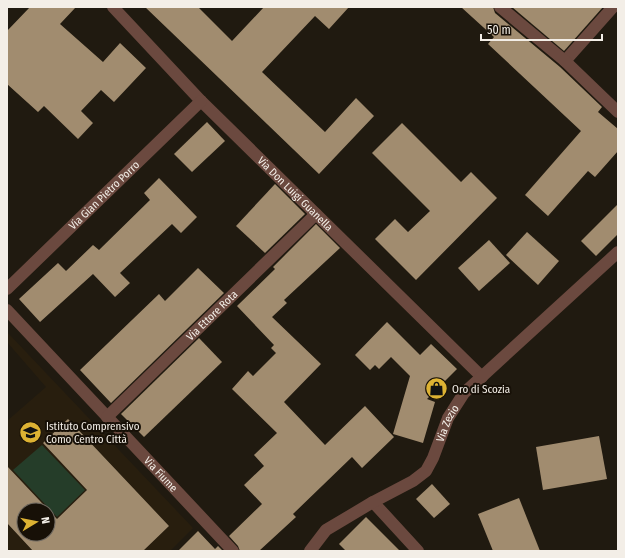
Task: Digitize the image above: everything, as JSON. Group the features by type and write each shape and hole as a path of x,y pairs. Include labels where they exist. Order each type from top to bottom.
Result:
{"street":[{"name":"Via Don Luigi Guanella","path":"113,7 201,101 482,377"},
{"path":"500,7 565,61 618,112"},
{"path":"565,61 613,7"},
{"name":"Via Gian Pietro Porro","path":"7,289 201,101"},
{"name":"Via Ettore Rota","path":"107,417 316,214"},
{"name":"Via Zezio","path":"310,551 326,530 373,502 413,481 426,471 433,458 444,426 464,393 618,252"},
{"name":"Via Fiume","path":"7,310 233,551"},
{"path":"373,502 418,551"}],"shaded area":[{"name":"Istituto Comprensivo Como Centro Città","path":"8,333 193,528 170,551 143,551 169,526 68,419 43,443 87,490 57,519 56,502 41,502 11,471 7,475 7,421 46,387 7,342"},
{"path":"7,523 16,533 16,542 25,542 33,551 7,551"}],"green space":[{"path":"42,445 85,490 57,517 56,502 43,502 13,470"}],"building":[{"path":"30,7 76,7 60,24 103,62 120,43 146,68 114,102 101,90 81,111 93,123 78,139 44,106 38,112 7,84 7,31"},
{"path":"145,7 198,7 232,41 264,7 349,7 329,29 315,16 262,72 325,132 356,98 374,116 319,174"},
{"path":"461,7 493,7 495,13 560,67 602,107 598,112 618,129 618,151 595,177 588,171 548,216 525,195 581,131 488,44 494,37"},
{"path":"512,7 603,7 564,51"},
{"path":"207,122 225,141 192,172 174,154"},
{"path":"402,123 461,182 471,172 497,198 416,280 375,239 395,219 408,232 430,211 372,153"},
{"path":"159,178 197,217 181,233 172,224 120,273 130,283 115,297 93,274 40,322 19,299 58,263 66,271 93,245 99,250 150,200 144,193"},
{"path":"275,184 305,214 265,253 236,226"},
{"path":"618,204 618,234 596,256 581,241"},
{"path":"316,224 340,248 284,300 287,303 272,317 321,364 284,402 325,445 365,406 394,437 362,468 352,457 293,514 296,517 259,551 240,551 238,546 229,536 262,504 244,485 264,466 254,455 277,433 232,389 248,371 253,376 276,353 271,348 274,345 237,306 275,269 273,267"},
{"path":"527,232 559,261 538,285 506,255"},
{"path":"489,240 510,263 479,291 458,268"},
{"path":"198,268 224,293 111,403 80,370 159,294 165,301"},
{"path":"387,322 420,355 431,344 457,369 427,399 435,402 423,443 393,434 410,376 391,357 379,369 375,365 370,370 355,355"},
{"path":"199,338 222,362 144,437 121,414"},
{"path":"68,419 169,526 143,551 33,551 25,542 56,542 56,518 57,519 87,490 43,443"},
{"path":"599,436 607,479 543,490 536,447"},
{"path":"7,466 41,502 16,502 16,533 7,523"},
{"path":"432,484 450,504 434,518 416,499"},
{"path":"519,498 540,551 493,551 478,514"},
{"path":"366,517 400,551 346,551 339,544"},
{"path":"198,531 215,549 218,546 223,551 178,551"}],"place":[{"name":"Oro di Scozia","path":"437,389"},
{"name":"Istituto Comprensivo Como Centro Città","path":"31,432"}]}
